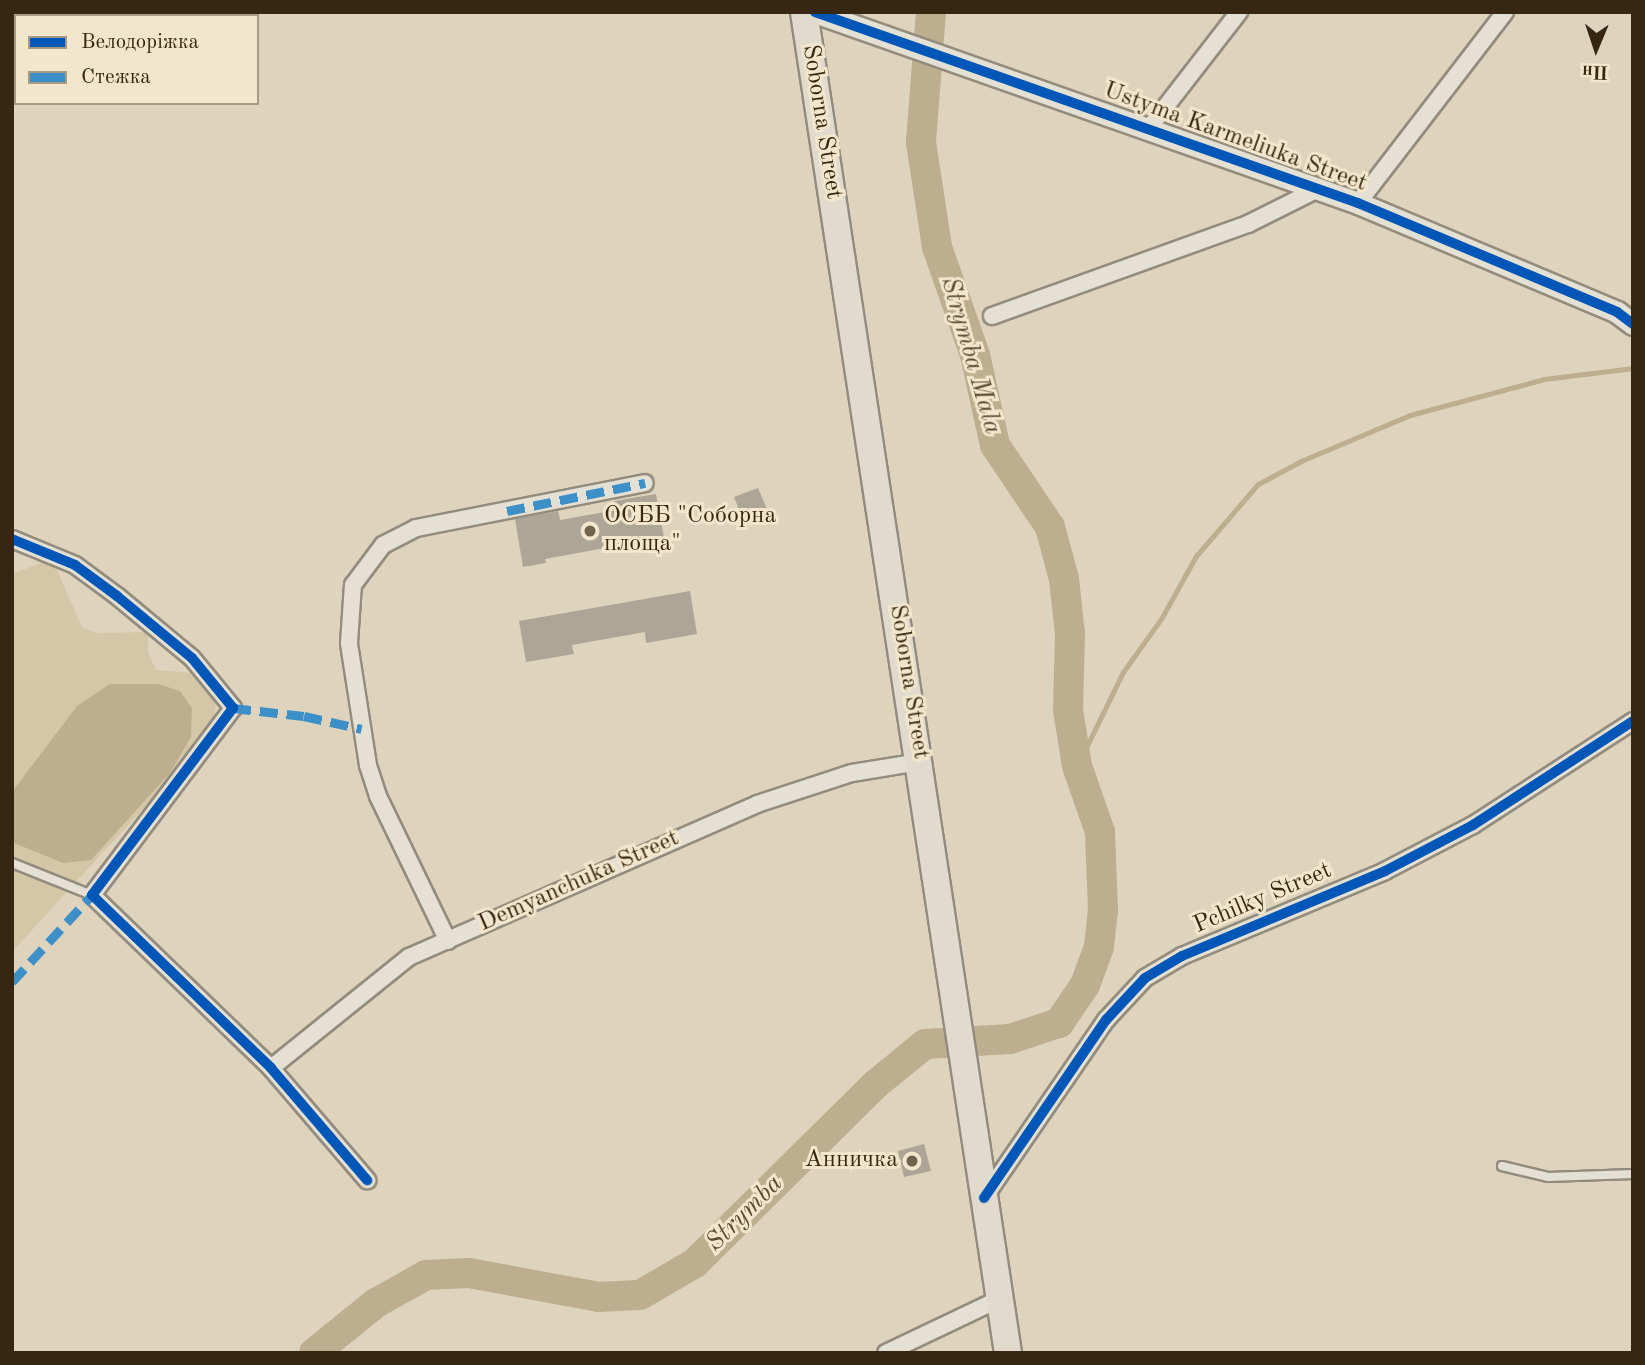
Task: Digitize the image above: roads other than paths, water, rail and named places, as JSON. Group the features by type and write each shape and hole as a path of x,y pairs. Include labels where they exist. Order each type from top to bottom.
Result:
{"main road":[{"name":"Soborna Street","path":"804,12 1008,1353"}],"street":[{"name":"Ustyma Karmeliuka Street","path":"815,12 1357,203 1617,312 1633,324"},
{"path":"1149,128 1239,12"},
{"path":"1357,203 1505,12"},
{"path":"992,316 1248,224 1315,190"},
{"path":"448,941 378,796 368,765 349,643 354,585 383,545 416,528 645,483"},
{"path":"12,539 75,565 117,596 192,657 233,708 92,895 271,1068 367,1180"},
{"name":"Pchilky Street","path":"984,1198 1106,1020 1144,978 1182,956 1385,871 1473,825 1633,721"},
{"name":"Demyanchuka Street","path":"271,1068 375,981 409,957 757,804 852,773 920,762"},
{"path":"886,1353 999,1299"}],"lane":[{"path":"12,863 92,895"},
{"path":"1502,1166 1548,1177 1633,1174"}],"waterway":[{"name":"Strymba","path":"314,1353 376,1303 426,1275 469,1273 598,1297 640,1295 695,1263 876,1084 925,1044 1010,1039 1059,1023 1085,985 1099,947 1103,911 1100,832 1077,766 1068,710 1070,634 1064,579 1050,527 995,445 975,355 937,247 921,142 931,12"},
{"path":"1077,766 1123,672 1161,619 1196,556 1258,484 1301,461 1410,415 1544,379 1633,368"}],"place":[{"name":"ОСББ \"Соборна площа\"","path":"590,531"},
{"name":"Анничка","path":"912,1161"}],"water label":[{"name":"Strymba Mala","path":"970,356"}]}
